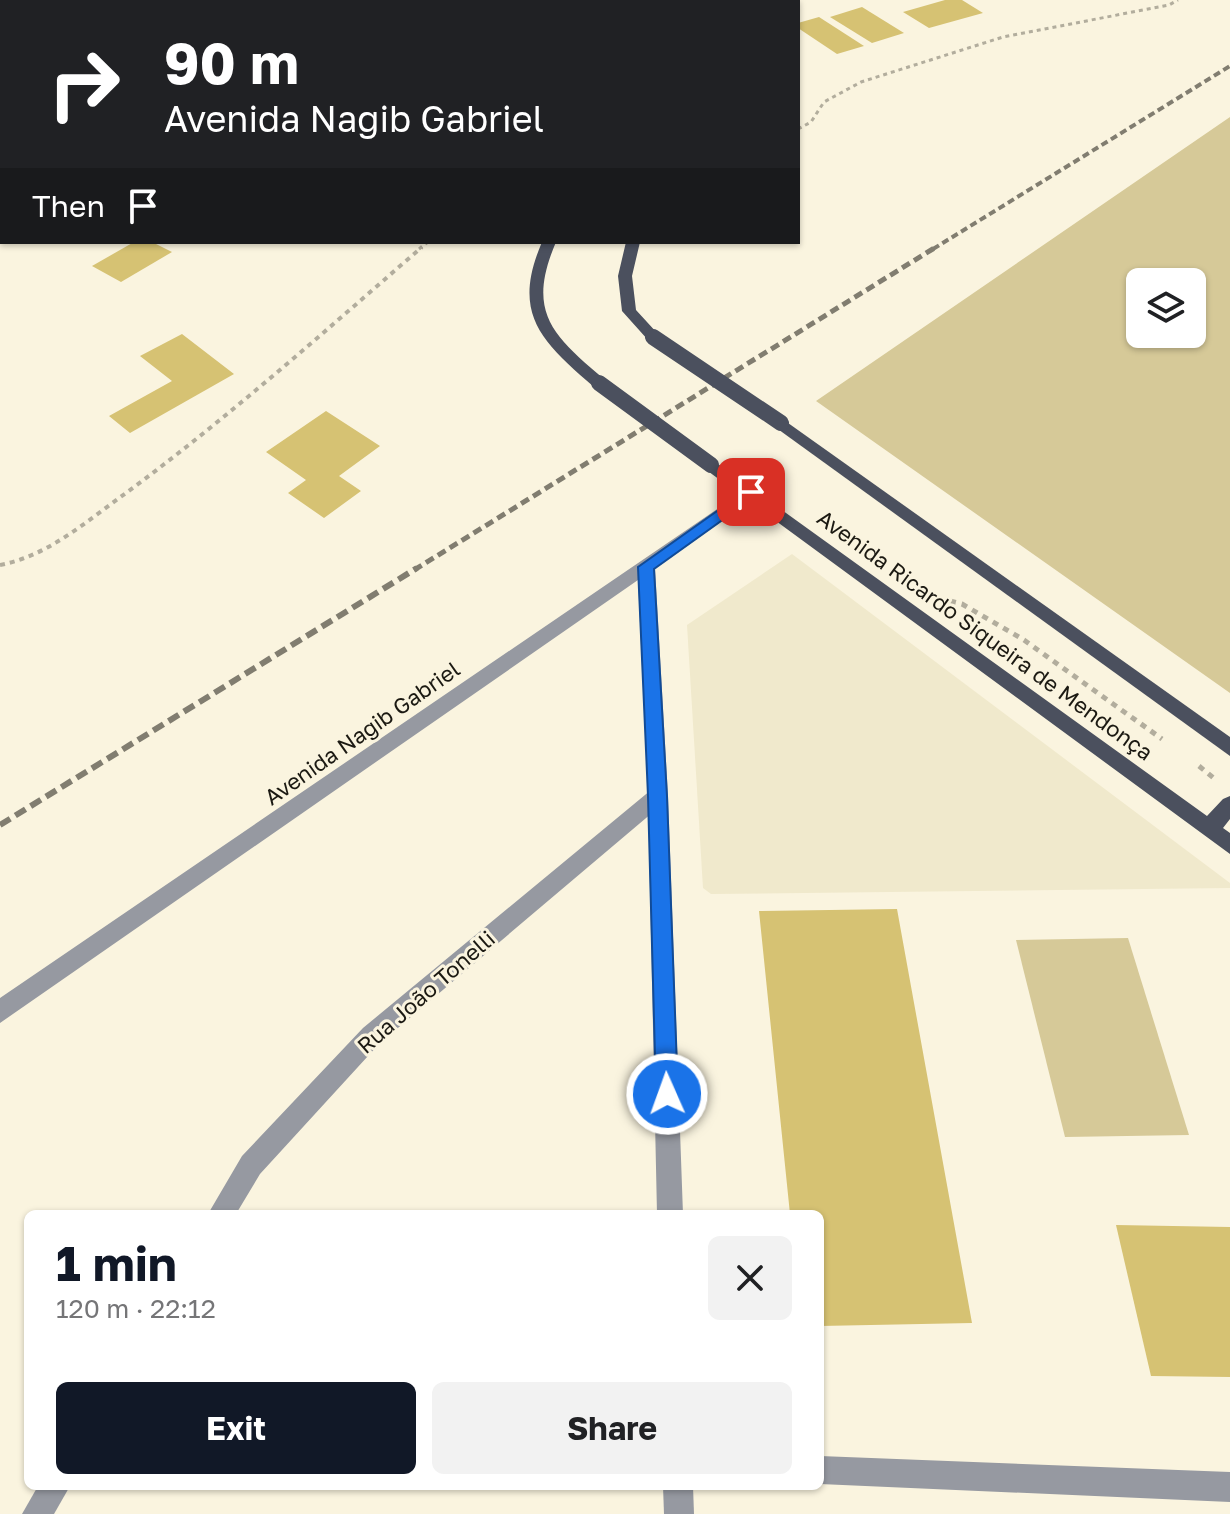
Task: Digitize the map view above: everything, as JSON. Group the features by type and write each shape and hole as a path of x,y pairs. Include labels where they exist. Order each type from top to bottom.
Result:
{"main road":[{"name":"Avenida Ricardo Siqueira de Mendonça","path":"548,244 536,267 534,305 553,340 599,383 1230,845"},
{"path":"633,244 625,276 629,311 653,337 781,423 1230,748"},
{"path":"1208,829 1230,805"}],"street":[{"name":"Avenida Nagib Gabriel","path":"0,1012 751,492"},
{"path":"646,567 658,796 670,1210"},
{"name":"Rua João Tonelli","path":"223,1210 251,1165 371,1036 658,796"},
{"path":"824,1470 1230,1487"},
{"path":"37,1514 52,1490"},
{"path":"678,1490 679,1514"}],"path":[{"path":"800,128 811,122 824,102 874,78 1003,37 1178,0"},
{"path":"0,565 17,562 60,541 166,463 255,392 426,244"}],"shaded area":[{"path":"1230,117 1230,693 816,401"},
{"path":"792,554 1230,883 1230,888 711,894 703,888 687,625"},
{"path":"1128,938 1189,1135 1065,1137 1016,940"}],"building":[{"path":"945,0 962,0 983,13 929,28 903,12"},
{"path":"862,7 904,33 872,43 830,17"},
{"path":"819,17 864,46 837,54 800,29 800,22"},
{"path":"130,244 156,244 172,252 121,282 92,266"},
{"path":"182,334 234,374 130,433 109,416 172,381 140,356"},
{"path":"326,411 380,446 339,476 361,491 324,518 288,493 306,480 266,452"},
{"path":"897,909 972,1323 824,1326 824,1210 790,1210 759,911"},
{"path":"1116,1225 1230,1227 1230,1377 1151,1376"}],"railway":[{"path":"933,249 1230,66"},
{"path":"414,570 936,247"},
{"path":"0,825 417,568"}],"route":[{"path":"667,1094 658,796 646,567 751,492"}]}
